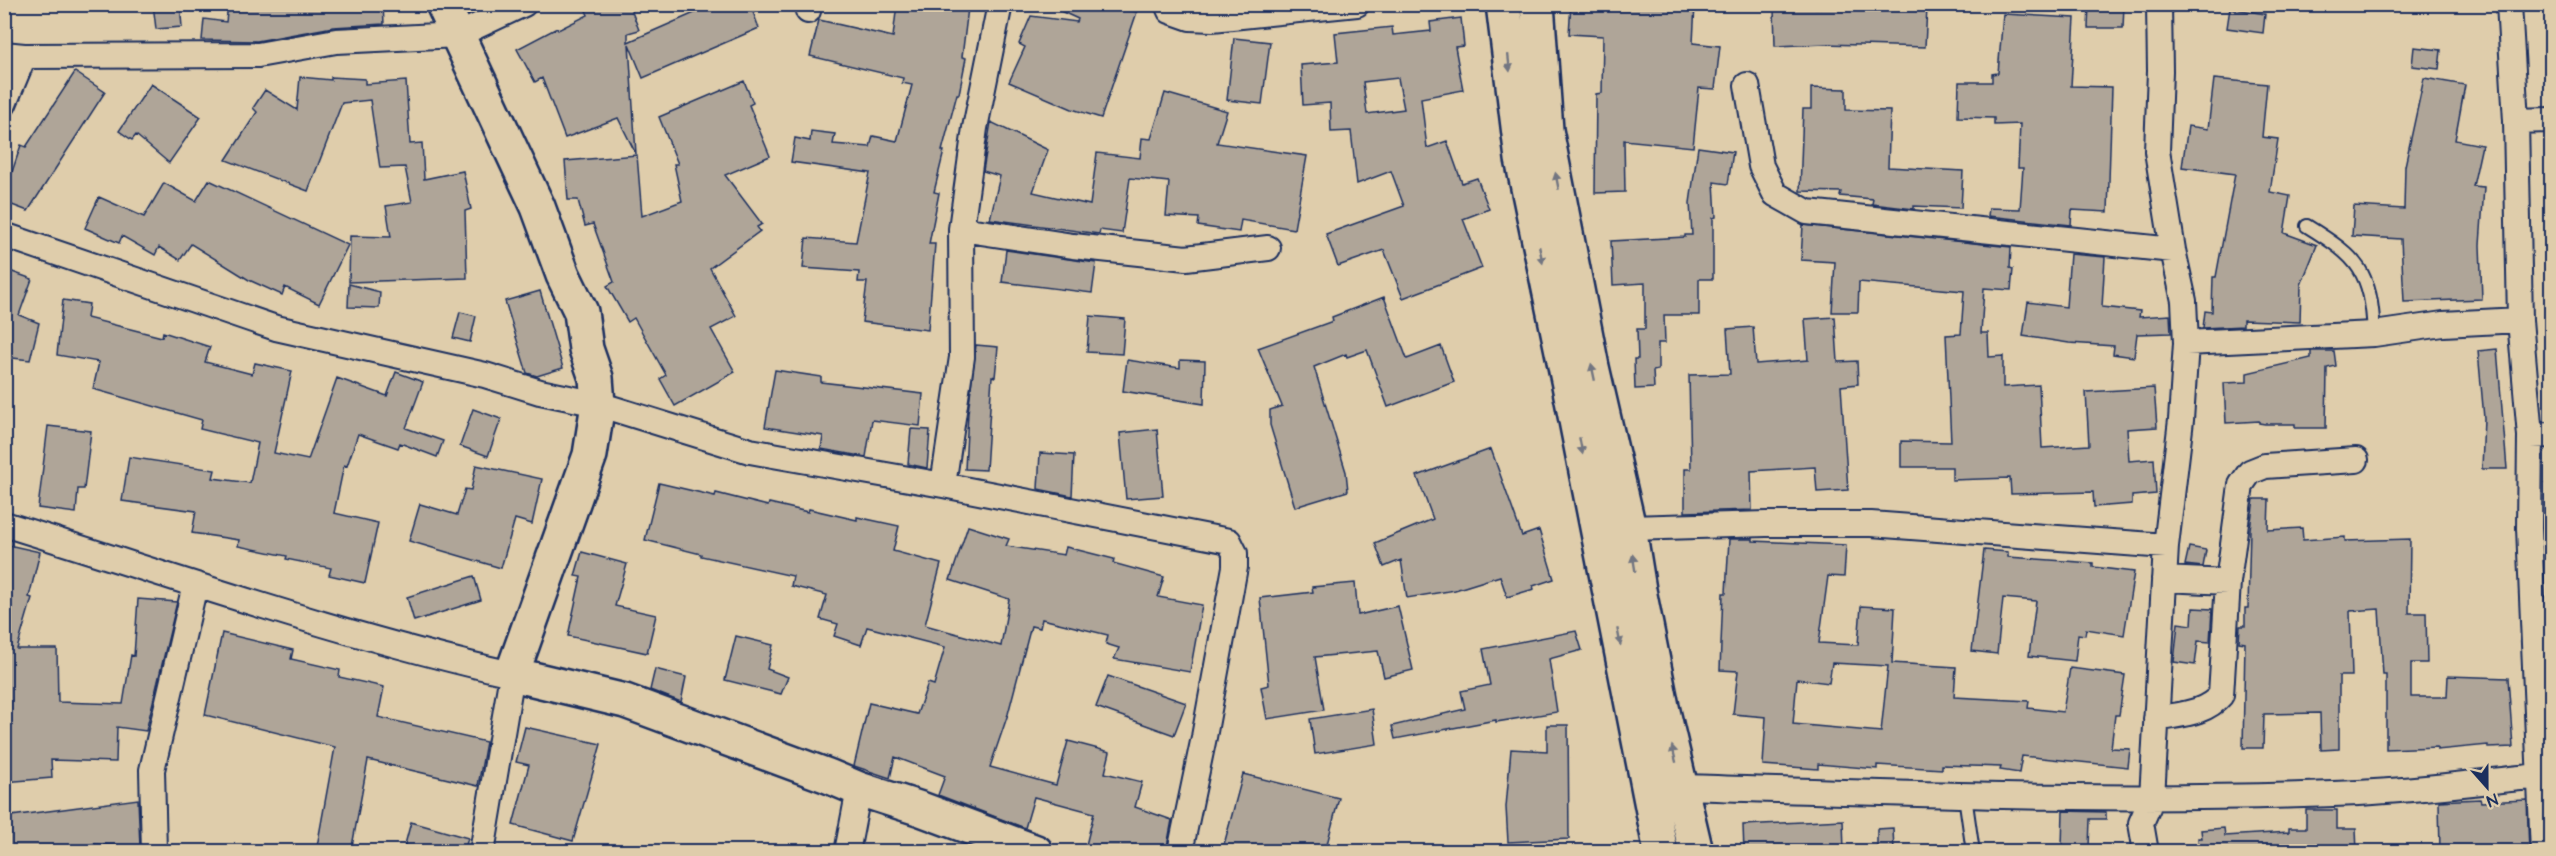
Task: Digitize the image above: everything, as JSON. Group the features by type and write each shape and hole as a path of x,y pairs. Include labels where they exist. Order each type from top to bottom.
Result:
{"main road":[{"path":"443,4 538,207 563,275 581,312 586,349 596,378 598,404 590,455 512,674 625,701 859,789 921,809 1036,852"},
{"path":"1503,4 1522,159 1661,852"},
{"path":"1537,4 1546,130 1592,367 1629,528 1660,696 1696,852"}],"street":[{"path":"4,104 14,55 258,55 336,41 458,35 524,4"},
{"path":"943,485 962,357 961,229 975,129 1000,4"},
{"path":"1167,4 1170,11 1190,18 1212,20 1357,4"},
{"path":"2146,852 2141,823 2152,798 2166,546 2181,420 2186,343 2184,301 2157,151 2160,71 2159,4"},
{"path":"2509,4 2516,121 2520,320 2541,436 2529,528 2543,852"},
{"path":"1747,85 1761,166 1775,194 1807,212 2173,250"},
{"path":"2516,121 2552,120"},
{"path":"961,229 1073,246 1186,258 1268,248"},
{"path":"4,235 276,328 485,375 540,392 598,404 750,451 943,485 1229,541 1235,553 1235,567 1180,852"},
{"path":"2186,343 2374,334 2443,324 2520,320"},
{"path":"2156,719 2202,710 2213,705 2221,695 2228,582 2241,484 2250,472 2265,466 2356,460"},
{"path":"4,524 430,656 512,674 482,852"},
{"path":"1629,528 1871,524 2166,546"},
{"path":"2164,579 2228,582"},
{"path":"154,852 152,770 195,585"},
{"path":"1682,787 1965,796 2152,798 2360,793 2540,776"},
{"path":"847,852 848,834 859,789"}],"lane":[{"path":"2307,226 2349,255 2364,273 2372,299 2374,334"},
{"path":"1965,796 1973,852"}],"building":[{"path":"153,4 180,4 182,27 156,29"},
{"path":"228,4 383,4 384,24 333,27 257,41 202,40 204,19 226,22"},
{"path":"583,4 629,4 639,30 628,33 628,42 715,4 750,4 759,28 643,78 629,44 636,154 618,118 565,138 542,78 535,82 517,49 588,15"},
{"path":"897,4 946,4 968,8 962,57 966,58 934,192 939,193 929,244 935,244 928,330 862,322 867,282 858,282 859,272 803,268 806,238 856,242 870,173 791,162 795,138 810,141 811,131 835,134 833,144 870,147 873,136 897,141 912,85 902,83 903,78 810,56 819,20 893,37"},
{"path":"1045,4 1128,4 1126,10 1137,12 1101,118 1072,109 1009,82 1025,47 1019,44 1031,16 1077,22 1078,19"},
{"path":"1571,4 1695,4 1693,43 1720,46 1715,89 1699,88 1693,147 1624,140 1625,192 1595,193 1596,94 1602,93 1603,36 1569,34"},
{"path":"1853,4 1927,7 1925,47 1826,44 1775,46 1774,8 1853,7"},
{"path":"2089,4 2124,4 2123,28 2088,28"},
{"path":"2230,8 2265,14 2263,33 2227,28"},
{"path":"2003,14 2075,18 2071,86 2112,87 2108,212 2072,210 2071,225 1988,216 1989,208 2020,209 2023,168 2018,168 2020,124 1994,125 1994,118 1958,117 1959,82 1992,82 1992,74 1998,73"},
{"path":"1461,18 1464,46 1455,47 1463,90 1421,98 1427,148 1447,141 1462,183 1477,178 1489,209 1463,219 1482,268 1403,298 1384,250 1338,266 1326,234 1404,206 1391,171 1357,184 1351,131 1331,132 1330,103 1303,105 1301,65 1338,62 1335,33 1392,27 1393,35 1431,31 1430,22","holes":["1398,78 1404,109 1367,114 1363,82"]},
{"path":"1234,38 1270,42 1262,104 1227,100"},
{"path":"2414,47 2441,50 2439,69 2412,66"},
{"path":"75,72 105,92 28,211 4,202 4,179 9,181 21,145 26,147"},
{"path":"300,77 331,80 331,77 365,79 365,84 406,81 410,144 422,143 424,179 463,171 471,209 465,211 467,278 349,282 350,236 391,237 386,206 412,202 405,167 380,168 370,100 342,103 308,191 226,160 257,112 253,108 265,90 297,110"},
{"path":"2424,78 2465,85 2455,140 2482,145 2473,186 2484,187 2480,245 2482,299 2404,302 2401,239 2352,236 2354,206 2404,209 2405,166"},
{"path":"2214,79 2267,84 2262,137 2278,139 2270,192 2290,196 2284,233 2317,245 2301,285 2300,322 2243,320 2243,326 2203,328 2205,311 2212,312 2213,277 2216,277 2235,174 2182,167 2188,126 2208,129"},
{"path":"744,81 753,103 749,105 770,156 725,175 762,224 757,227 760,231 710,268 736,316 711,329 735,372 675,406 660,379 666,375 634,318 628,322 607,286 614,282 593,224 585,226 578,200 568,200 565,161 637,155 642,216 682,201 674,164 678,164 659,117"},
{"path":"151,84 201,117 169,163 136,135 132,140 119,131"},
{"path":"1811,88 1846,89 1846,110 1890,111 1888,167 1963,171 1961,208 1914,206 1914,209 1872,204 1873,199 1840,196 1841,192 1800,191 1803,109 1811,109"},
{"path":"1165,93 1227,111 1217,143 1307,156 1294,229 1241,220 1239,232 1198,226 1199,218 1166,216 1169,182 1130,178 1122,233 1100,230 1099,234 990,219 1000,176 983,171 991,122 1048,150 1033,192 1090,205 1097,153 1140,158 1142,138 1151,139"},
{"path":"1698,147 1733,152 1728,184 1714,182 1716,217 1713,218 1713,279 1699,279 1699,315 1664,315 1665,343 1658,343 1658,370 1653,371 1654,388 1635,389 1634,359 1638,359 1637,329 1645,329 1645,283 1613,285 1611,241 1692,235 1690,203"},
{"path":"209,180 348,245 319,304 285,287 282,295 249,280 191,244 180,260 159,247 155,255 122,236 119,243 85,228 99,197 144,217 164,183 196,201"},
{"path":"1803,225 2011,247 2010,268 2013,269 2011,290 1984,288 1981,333 1988,333 1989,357 2003,356 2003,387 2039,385 2042,448 2089,445 2086,392 2154,388 2157,427 2127,429 2129,461 2154,459 2156,494 2132,496 2132,504 2094,507 2093,492 2011,494 2010,478 1952,480 1952,467 1901,467 1901,441 1951,442 1946,335 1961,334 1964,291 1859,282 1858,312 1832,312 1835,262 1801,260"},
{"path":"1006,250 1096,263 1092,293 1002,282"},
{"path":"2070,254 2105,257 2102,307 2140,311 2139,317 2170,315 2171,333 2137,334 2134,357 2113,354 2114,346 2069,343 2023,336 2028,302 2066,307"},
{"path":"4,269 32,279 19,315 39,323 30,360 4,357"},
{"path":"349,284 380,292 379,308 348,307"},
{"path":"540,291 563,368 537,376 527,373 505,301"},
{"path":"1384,297 1407,359 1441,346 1454,382 1388,407 1367,350 1347,357 1346,354 1314,367 1346,472 1348,491 1295,507 1270,425 1270,410 1282,406 1258,348 1333,321 1332,317"},
{"path":"63,300 89,304 87,318 162,337 163,332 210,347 205,362 252,374 255,363 292,371 274,453 308,460 337,378 387,396 396,372 423,382 406,428 443,441 437,457 400,443 398,448 358,434 347,466 344,465 334,513 378,523 365,583 329,575 331,568 238,546 239,540 192,533 196,511 122,501 129,457 215,470 213,478 250,483 258,443 200,429 202,420 93,389 99,362 57,355"},
{"path":"460,312 476,316 470,342 453,338"},
{"path":"1090,316 1125,319 1122,354 1087,352"},
{"path":"1835,317 1838,362 1857,361 1858,384 1841,386 1848,490 1817,492 1815,467 1751,471 1752,510 1685,512 1685,469 1691,469 1689,375 1730,374 1727,329 1753,327 1756,364 1808,360 1805,319"},
{"path":"976,345 998,347 995,377 992,376 986,470 965,469 968,413"},
{"path":"2497,349 2507,469 2482,469 2484,418 2478,351"},
{"path":"2311,351 2334,351 2336,366 2327,368 2326,428 2295,428 2295,424 2265,424 2259,421 2226,423 2224,383 2247,382 2247,373 2311,358"},
{"path":"1127,360 1180,368 1180,360 1205,361 1204,404 1123,391"},
{"path":"775,370 821,377 821,382 923,394 920,426 872,420 866,457 821,449 823,436 765,427"},
{"path":"473,409 501,419 488,456 460,446"},
{"path":"48,426 91,431 84,489 78,489 76,513 38,508"},
{"path":"911,429 930,430 927,468 908,464"},
{"path":"1157,429 1163,496 1126,499 1120,433"},
{"path":"1491,449 1522,536 1539,530 1554,579 1533,586 1534,589 1507,597 1500,576 1455,590 1407,598 1401,560 1384,567 1375,543 1433,519 1417,476"},
{"path":"1040,453 1074,455 1072,496 1038,489"},
{"path":"476,465 542,479 532,524 515,519 501,568 409,541 420,504 457,515 465,489 471,490"},
{"path":"659,483 715,496 716,493 768,506 769,503 808,512 809,509 857,520 857,517 899,526 893,551 941,564 925,625 1001,646 1009,599 950,580 968,526 1009,539 1006,546 1064,555 1066,547 1114,559 1113,563 1164,577 1158,597 1202,605 1190,672 1114,659 1119,648 1106,644 1108,635 1042,619 1040,628 1031,626 1008,714 990,767 1056,785 1068,741 1110,752 1105,773 1142,782 1135,807 1172,820 1166,852 1110,852 1086,845 1094,813 1034,797 1025,828 938,795 945,776 895,757 890,778 854,766 869,703 917,714 928,683 934,685 945,647 867,627 861,645 834,636 838,624 820,619 827,595 791,586 793,576 701,556 701,554 645,540"},
{"path":"2254,499 2269,499 2268,530 2302,528 2303,540 2345,537 2345,541 2410,539 2409,613 2426,613 2427,663 2411,663 2411,697 2447,697 2448,676 2508,678 2513,747 2488,748 2488,745 2437,750 2437,747 2386,749 2386,675 2383,675 2379,609 2350,611 2352,676 2339,676 2339,749 2321,750 2320,713 2264,714 2263,748 2243,748 2245,643 2239,642 2240,626 2245,626 2245,608 2248,608 2250,529"},
{"path":"1729,539 1846,545 1844,577 1828,576 1819,643 1858,645 1861,606 1895,608 1892,663 1956,667 1954,697 2029,701 2028,708 2063,712 2070,668 2125,675 2119,715 2115,715 2111,748 2130,749 2128,767 2022,756 2019,773 2000,770 2001,767 1942,765 1942,769 1877,765 1877,769 1818,764 1818,769 1763,765 1766,717 1733,714 1738,671 1720,670 1723,593 1726,593","holes":["1832,663 1888,666 1881,732 1793,724 1797,679 1829,683"]},
{"path":"4,544 40,552 29,597 32,598 17,649 57,649 58,702 123,704 131,655 134,656 138,599 177,602 146,731 117,727 116,762 51,760 52,778 4,782"},
{"path":"2189,547 2206,550 2203,567 2185,565"},
{"path":"1984,550 2008,552 2008,557 2093,563 2093,567 2134,572 2124,635 2086,629 2085,635 2078,634 2075,661 2029,656 2036,601 2003,598 1997,654 1972,651"},
{"path":"582,552 627,564 615,606 656,615 647,653 568,636 581,577 575,576"},
{"path":"474,576 481,600 414,621 407,597"},
{"path":"1355,583 1358,615 1398,606 1413,670 1384,677 1378,651 1315,657 1324,710 1267,719 1261,687 1269,685 1260,598 1313,592 1312,587"},
{"path":"2193,608 2212,609 2210,642 2198,641 2195,665 2174,662 2178,623 2192,625"},
{"path":"1576,631 1582,650 1549,659 1557,712 1496,722 1496,720 1395,739 1392,726 1465,709 1461,691 1490,685 1483,649"},
{"path":"222,633 293,650 291,659 340,670 339,677 384,687 378,717 486,742 478,786 368,760 351,852 316,852 335,747 205,715"},
{"path":"736,636 773,645 767,669 788,677 781,694 725,680"},
{"path":"655,669 686,677 681,702 650,690"},
{"path":"1108,676 1186,703 1174,735 1096,707"},
{"path":"1372,709 1377,744 1315,754 1310,719"},
{"path":"1547,725 1568,725 1569,839 1508,842 1506,807 1511,749 1547,751"},
{"path":"525,727 601,744 573,841 513,825 529,765 516,762"},
{"path":"1243,774 1339,798 1325,852 1222,852"},
{"path":"138,799 140,847 95,844 43,852 4,852 4,817"},
{"path":"2480,799 2481,802 2527,800 2529,852 2440,852 2439,801"},
{"path":"2306,810 2337,810 2337,829 2356,829 2357,852 2199,852 2198,838 2202,838 2201,830 2224,828 2225,836 2289,832 2289,828 2306,828"},
{"path":"2063,811 2106,812 2106,819 2090,819 2089,848 2062,847"},
{"path":"1843,820 1844,852 1744,852 1743,825"},
{"path":"411,822 468,838 464,852 403,852"},
{"path":"1893,828 1894,852 1877,852 1877,829"}]}
